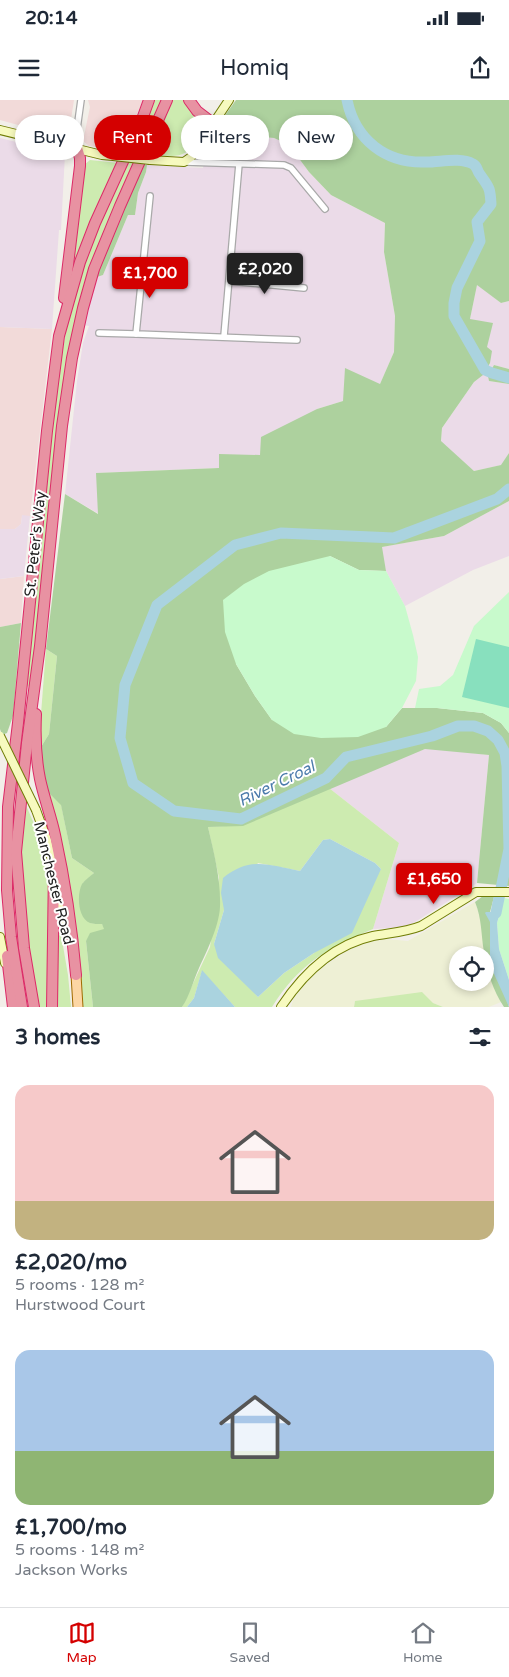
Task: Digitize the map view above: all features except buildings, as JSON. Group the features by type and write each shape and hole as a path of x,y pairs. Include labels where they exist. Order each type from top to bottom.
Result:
{"highway":[{"name":"St. Peter's Way","path":"22,1007 11,937 7,890 8,807 18,723 46,431 59,336 80,262 149,100"},
{"name":"St. Peter's Way","path":"34,1007 24,948 16,852 26,743 40,646 62,426 72,358 94,269 167,100"},
{"path":"189,100 202,115"},
{"path":"59,336 80,160"},
{"path":"40,646 36,722 40,779 52,820 62,866 73,938 76,975"},
{"path":"8,807 3,836 1,870 2,908 13,1007"},
{"path":"52,1007 54,868"}],"main road":[{"path":"220,115 229,100"},
{"path":"0,130 15,134"},
{"path":"84,150 102,155 150,160 184,162 187,160"},
{"name":"Manchester Road","path":"0,736 36,810 47,840 76,975 78,1007"},
{"path":"281,1007 305,975 336,951 368,937 421,926 480,890 509,892"},
{"path":"0,937 13,1007"}],"street":[{"path":"79,115 81,100"},
{"path":"184,162 284,165 291,168 325,209"},
{"path":"224,336 239,164"},
{"path":"136,334 150,196"},
{"path":"229,281 304,288"},
{"path":"99,333 297,340"}],"shaded area":[{"path":"0,100 74,100 72,115 15,115 15,124 0,120"},
{"path":"88,100 143,100 137,115 94,115 94,147 89,146 84,142 90,107"},
{"path":"0,138 15,142 15,160 65,160 61,230 59,230 52,329 0,327"},
{"path":"269,138 274,138 279,140 279,160 300,160 331,195 385,223 384,252 395,316 394,352 380,384 343,401 317,409 260,455 219,468 97,473 99,514 65,494 77,381 83,343 89,326 83,325 97,277 103,275 128,215 135,215 138,193 147,165 203,168 204,160 269,160"},
{"path":"477,284 501,303 509,301 509,369 494,365 489,381 509,384 509,453 502,465 474,471 441,442 442,428 474,382 483,374 487,347 470,319"},
{"path":"0,327 52,329 30,516 22,516 21,524 15,529 0,529"},
{"path":"509,501 509,556 473,570 405,606 386,571 381,547 444,536"},
{"path":"22,515 30,516 24,576 0,579 0,529 15,529 21,524"},
{"path":"24,576 21,623 0,627 0,579"},
{"path":"425,749 489,755 477,883 407,927 373,929 399,843 329,788 393,760"}],"green space":[{"path":"155,100 163,100 157,115 149,115"},
{"path":"171,100 185,100 199,115 181,115 181,154 171,156 171,115 165,115"},
{"path":"236,100 509,100 509,301 501,303 477,285 470,319 493,323 487,347 492,351 490,363 483,375 474,382 442,428 441,441 474,471 501,465 509,453 509,501 444,536 382,547 386,571 359,570 330,556 236,664 272,720 386,727 402,708 437,708 483,713 501,723 509,733 509,886 477,883 489,755 425,749 243,826 208,827 218,877 219,914 212,938 182,1007 93,1007 86,941 90,933 104,929 102,924 91,923 83,916 80,911 79,893 82,884 94,873 72,858 61,805 49,793 44,774 41,747 49,734 57,656 46,649 65,494 98,514 96,473 219,468 219,454 260,455 261,437 317,409 343,401 345,368 380,384 394,352 395,316 384,252 385,223 331,195 300,160 353,160 353,115 279,115 279,140 269,138 269,115 225,115"},
{"path":"90,160 119,163 71,277 84,165"},
{"path":"129,162 136,163 77,312 30,684 28,687 26,682 53,417 66,331 88,253 103,216"},
{"path":"144,165 147,165 146,172 138,193 135,215 128,215 103,275 97,277 109,241"},
{"path":"494,365 509,369 509,384 489,381 488,376"},
{"path":"330,556 359,570 386,571 405,606 418,657 416,681 402,708 386,727 358,737 321,738 294,734 272,720 236,664 225,632 223,600 244,584 269,571"},
{"path":"509,592 509,733 501,723 483,713 437,708 415,708 419,689 440,686 453,675 474,626"},
{"path":"21,623 13,716 7,733 2,735 0,729 0,627"},
{"path":"476,639 509,647 509,708 462,697"},
{"path":"46,649 57,656 49,734 41,747 40,727"},
{"path":"329,788 399,843 373,929 342,943 315,959 293,979 272,1007 235,1007 202,971 194,998 187,1007 182,1007 210,947 219,878 208,827 243,825","holes":["330,839 375,863 381,869 314,953 284,973 258,997 214,944 224,910 258,863 300,871 323,840"]},
{"path":"49,793 61,804 72,858 94,873 83,883 90,923 102,924 105,929 86,941 93,1007 81,1007"},
{"path":"24,801 41,842 48,875 48,1007 37,1007 30,967 21,874"},
{"path":"483,896 494,897 490,912 490,946 483,946 480,921 475,902"},
{"path":"504,898 509,899 509,980 499,949 497,923"},
{"path":"475,902 482,922 484,946 449,946 449,991 494,991 494,987 501,1002 489,1007 443,1007 433,1003 355,1001 354,1007 291,1007 295,993 305,982 318,970 350,949 369,941 386,939 408,941"},
{"path":"57,911 68,975 71,1007 55,1007"},
{"path":"494,958 509,1007 504,1007 494,988"},
{"path":"422,992 433,1003 443,1007 354,1007 355,1001"}],"water":[{"path":"330,839 375,863 381,869 352,933 314,953 284,973 258,997 218,958 214,944 224,910 221,893 223,878 242,867 260,864 300,871 323,840"},
{"path":"494,897 504,898 497,923 499,949 509,980 509,1007 494,974 494,946 490,946 490,922 485,913 491,912"},
{"path":"202,970 235,1007 187,1007 194,998"}],"waterway":[{"name":"River Croal","path":"347,100 357,127 365,138 386,154 412,162 456,160 468,162 475,166 487,185 491,204 477,222 480,241 457,288 454,316 485,370 509,378"},
{"name":"River Croal","path":"496,913 509,849 507,766 505,753 498,740 488,731 474,726 458,726 432,736 346,757 326,778 241,819 174,811 133,783 120,738 125,685 157,605 235,545 281,533 394,538 497,499 509,489"}]}
